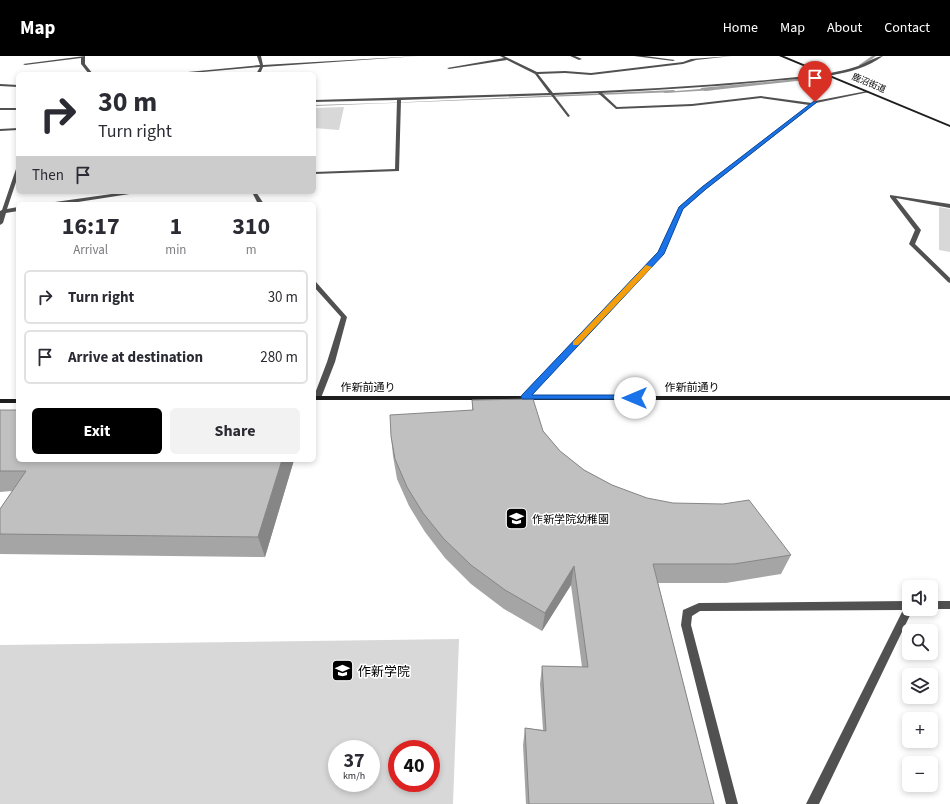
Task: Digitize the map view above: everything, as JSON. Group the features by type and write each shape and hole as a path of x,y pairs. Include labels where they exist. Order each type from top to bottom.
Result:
{"street":[{"path":"25,64 83,56 83,64 89,72"},
{"path":"259,56 262,66 259,72"},
{"path":"192,72 417,56"},
{"path":"502,56 536,73 568,116"},
{"path":"572,56 580,59"},
{"path":"636,56 658,59 695,60"},
{"path":"536,73 565,72 591,74 730,56"},
{"name":"鹿沼街道","path":"781,56 950,126"},
{"path":"316,101 552,94 684,88 826,74 861,67 870,64 881,56"},
{"path":"449,68 508,59"},
{"path":"0,86 16,86"},
{"path":"599,92 616,108 692,105 761,97 812,104"},
{"path":"525,397 661,253 681,208 704,188 815,102 834,97 867,92"},
{"path":"316,173 397,170 399,99"},
{"path":"0,110 16,109"},
{"path":"0,130 16,129"},
{"path":"0,224 2,212 16,174"},
{"path":"68,202 122,194"},
{"path":"950,206 892,196 918,230 912,244 950,281"},
{"path":"2,212 16,209"},
{"path":"316,284 344,317 331,362 316,396"},
{"name":"作新前通り","path":"316,398 950,398"},
{"path":"0,401 16,400"},
{"path":"938,605 950,605"},
{"path":"732,804 686,625 687,613 699,607 902,606"},
{"path":"812,804 904,616"}],"shaded area":[{"path":"818,77 825,78 705,91 700,88"},
{"path":"674,90 676,92 316,106"},
{"path":"344,107 339,130 316,128 316,108"},
{"path":"939,207 950,209 950,252 939,250"},
{"path":"459,639 453,804 0,804 0,645"}],"building":[{"path":"533,399 543,431 560,451 584,470 612,485 647,498 673,503 723,504 749,500 791,555 734,564 653,564 714,804 529,804 525,728 546,731 542,666 588,667 574,566 545,613 505,590 471,565 444,539 423,513 407,487 395,459 391,436 390,415 473,410 472,400"},
{"path":"0,410 16,410 16,462 281,462 258,537 0,534 0,509 26,471 0,471"}],"waterway":[{"path":"860,66 874,56"},
{"path":"665,92 713,89"}],"slow traffic":[{"path":"576,344 648,267"}],"place":[{"name":"作新学院幼稚園","path":"516,519"},
{"name":"作新学院","path":"342,671"}],"route":[{"path":"635,398 525,397 661,253 681,208 704,188 815,102"}]}
